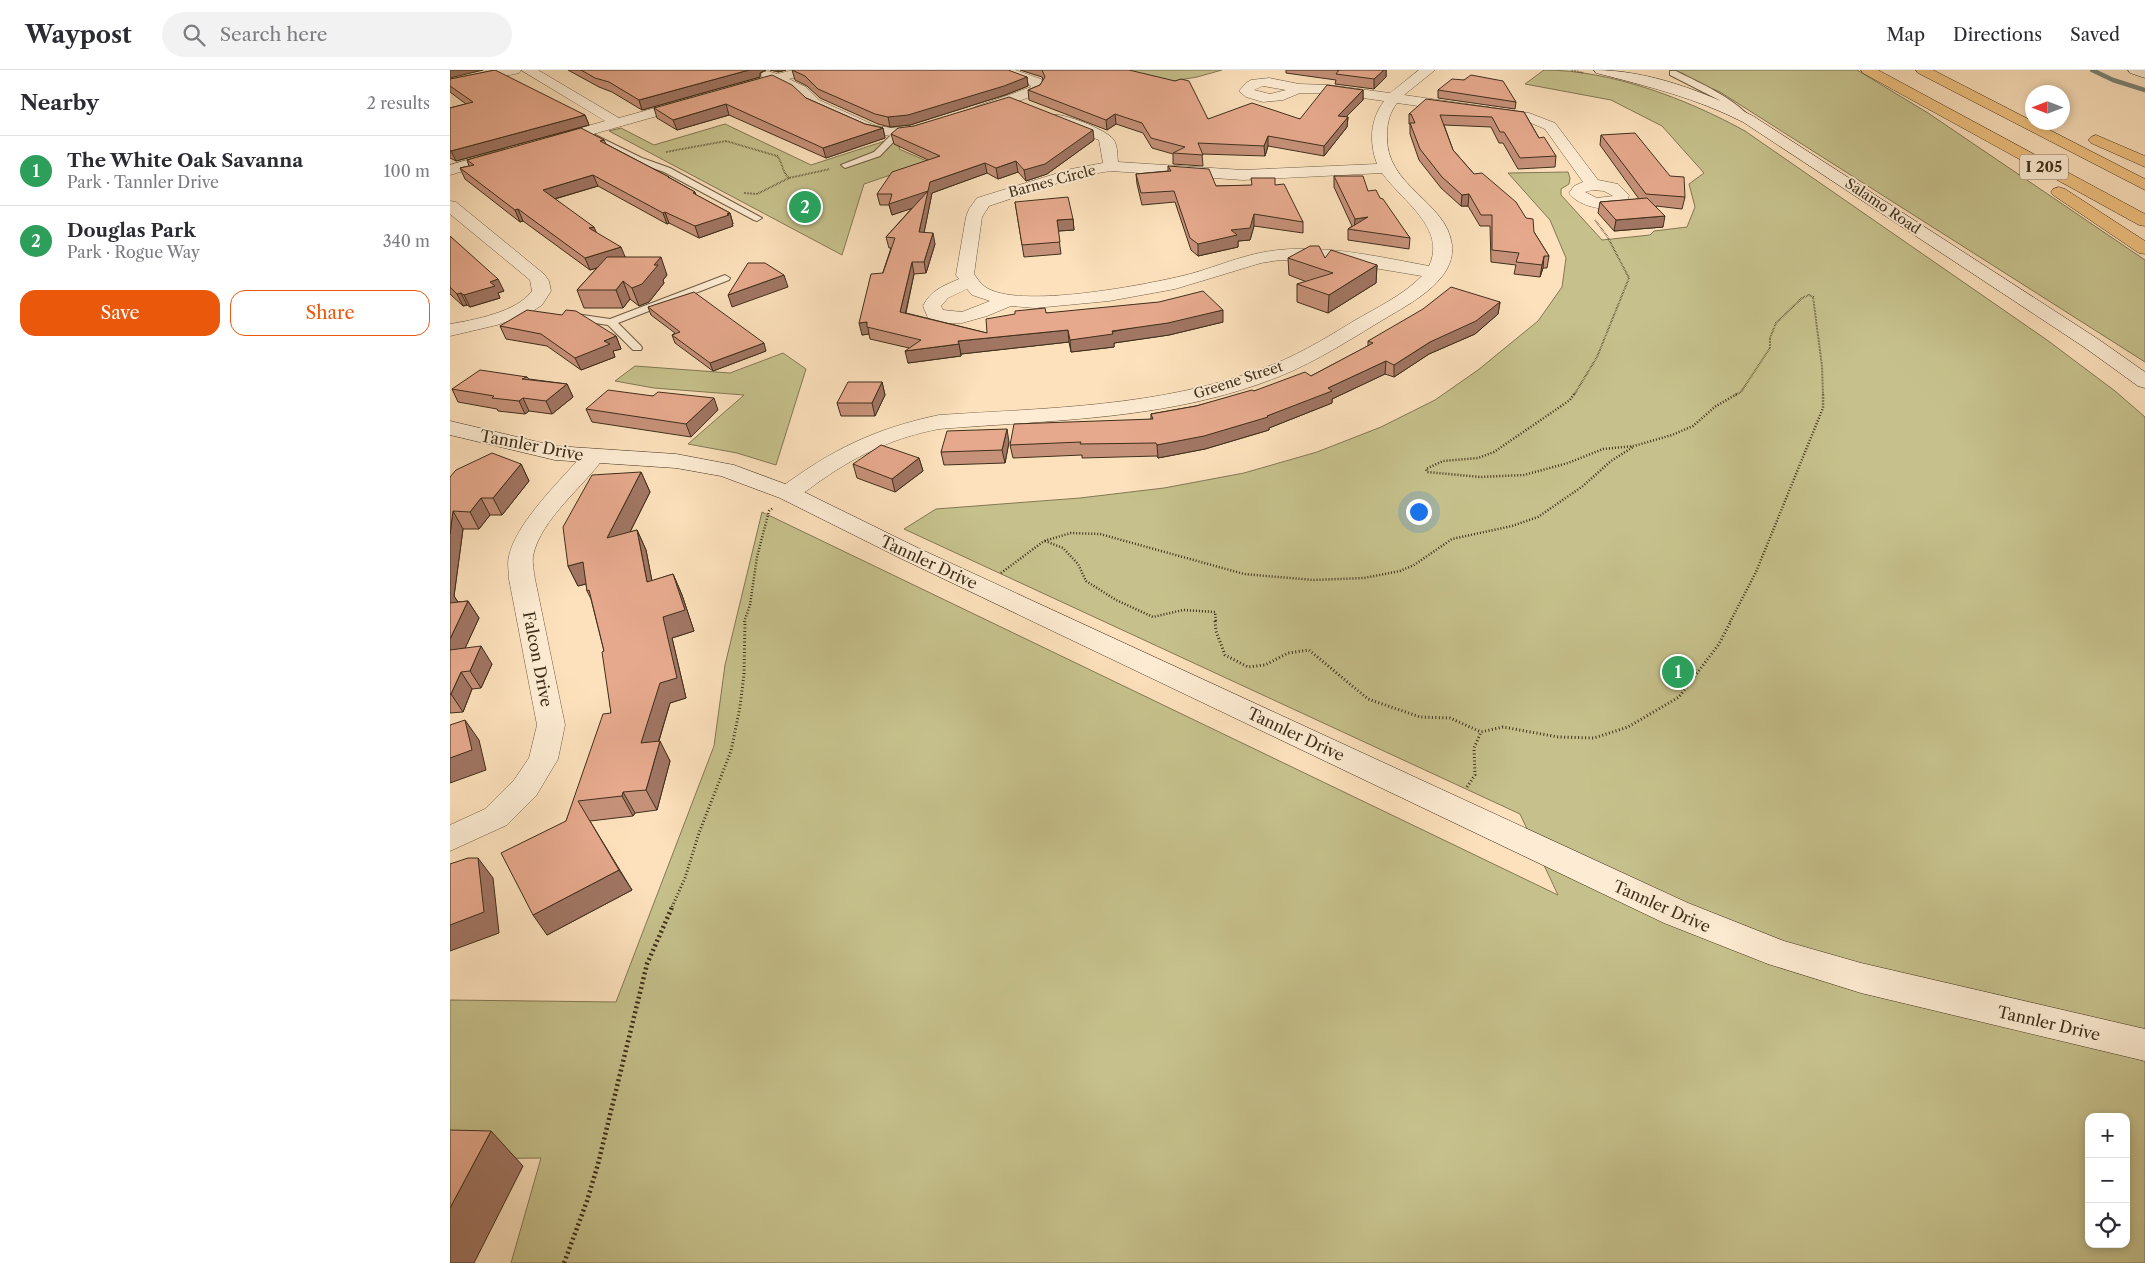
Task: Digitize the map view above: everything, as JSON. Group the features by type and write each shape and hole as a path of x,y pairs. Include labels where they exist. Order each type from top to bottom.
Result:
{"highway":[{"name":"I 205","path":"1868,70 2145,221"},
{"name":"I 205","path":"1923,70 2145,185"},
{"path":"1941,70 2025,109"},
{"path":"1944,112 2095,217 2145,249"},
{"path":"2080,133 2145,162"}],"street":[{"path":"450,84 514,70"},
{"path":"528,70 618,122"},
{"path":"755,70 801,90 814,103 874,130 898,133 944,121"},
{"path":"728,92 808,70"},
{"path":"968,114 1036,90 1037,84 1031,80 1002,70"},
{"name":"Greene Street","path":"788,493 828,464 870,441 889,433 916,426 939,422 1109,409 1172,400 1222,388 1270,373 1336,340 1416,291 1435,273 1442,258 1444,247 1442,236 1429,216 1399,185 1386,168 1381,154 1379,130 1384,114 1393,99 1428,70"},
{"name":"Salamo Road","path":"1601,70 1686,92 1724,106 1748,119 2091,343 2145,382"},
{"path":"2135,70 2145,74"},
{"path":"1256,101 1247,93 1247,89 1261,82 1279,82 1295,88 1328,89 1513,114 1537,120 1550,126 1593,185"},
{"path":"539,145 705,98"},
{"path":"1011,100 1028,107"},
{"path":"1046,113 1094,131 1104,137 1108,142 1111,166"},
{"path":"450,170 520,150"},
{"name":"Barnes Circle","path":"968,282 965,275 976,209 983,202 1010,191 1077,172 1111,166 1252,176 1386,168"},
{"path":"450,206 540,281 541,289 529,311 487,324 450,330"},
{"path":"1006,301 973,316 952,318 935,314 932,306 936,298 968,282 983,294 1006,301 1044,302 1121,294 1196,278 1278,255 1334,256 1435,273"},
{"name":"Tannler Drive","path":"450,428 538,450 702,464 739,474 788,493 982,587 1676,914 1780,954 1904,990 2145,1045"},
{"name":"Falcon Drive","path":"450,839 496,817 525,788 543,760 551,725 522,579 521,557 527,540 536,525 594,456"}],"lane":[{"path":"1673,73 1728,102 1748,119"},
{"path":"583,132 638,160 666,170 757,218"},
{"path":"845,165 877,154 898,133"},
{"path":"555,314 611,322 725,278"},
{"path":"611,322 637,348"}],"path":[{"path":"671,156 662,152 693,148 712,142 731,141 777,156 781,161 780,167 782,171 789,178"},
{"path":"740,192 756,194 783,184 789,178 845,165"},
{"path":"1044,541 1063,548 1078,564 1086,580 1116,600 1153,617 1183,610 1215,612 1216,631 1225,655 1248,667 1265,664 1288,653 1309,650 1339,673 1368,700 1420,717 1450,718 1481,732 1503,727 1558,737 1594,738 1628,727 1679,697 1719,644 1756,572 1823,408 1824,383 1818,349 1813,297 1809,295 1802,298 1776,323 1770,338 1770,348 1741,392 1716,406 1693,426 1634,446 1603,449 1568,463 1524,475 1480,477 1431,474 1427,472 1426,469 1442,461 1478,458 1494,452 1570,400 1580,388 1612,326 1630,278 1607,236"},
{"path":"982,587 1044,541 1072,534 1100,534 1244,574 1313,580 1364,578 1400,572 1414,565 1452,539 1512,526 1538,517 1583,486 1611,461 1634,446"},
{"path":"564,1263 587,1201 598,1164 647,964 685,878 699,833 731,751 744,674 746,636 744,623 750,605 757,557 769,511 788,493"},
{"path":"1452,808 1475,775 1474,748 1481,732"}],"shaded area":[{"path":"1122,70 1222,70 1197,77 1161,83"},
{"path":"1544,70 1596,75 1648,88 1699,108 1745,131 2047,340 2115,391 2145,417 2145,1263 511,1263 541,1158 450,1159 450,1000 616,1002 714,746 725,665 762,512 1558,895 1520,814 904,529 936,509 1080,498 1164,488 1244,473 1317,452 1381,427 1435,400 1478,370 1538,321 1562,287 1566,258 1550,220 1508,173 1568,172 1569,184 1561,189 1561,195 1602,240 1650,235 1654,231 1687,227 1695,207 1689,184 1704,173 1662,126 1611,100 1525,84"},
{"path":"1674,70 1857,70 1928,113 2145,260 2145,362 1720,92 1677,74"},
{"path":"725,124 811,165 888,140 901,139 899,149 929,162 864,184 842,255 609,131 621,128 654,145"},
{"path":"783,353 806,369 776,465 737,453 688,444 744,395 654,388 615,381 635,366 730,373"}],"building":[{"path":"495,70 585,115 451,151 450,108 473,102 450,86 450,79"},
{"path":"581,70 749,70 639,100 609,82 595,78"},
{"path":"792,70 1008,70 1027,77 1004,86 908,115 888,117 875,114 818,89 805,76"},
{"path":"1042,70 1129,70 1175,81 1181,79 1189,81 1208,119 1252,103 1300,119 1327,85 1363,90 1338,116 1348,117 1324,146 1268,136 1264,146 1198,143 1203,155 1173,153 1185,147 1151,138 1142,123 1115,114 1106,120 1028,90 1040,85 1045,77"},
{"path":"1339,70 1384,70 1374,79 1336,74"},
{"path":"772,75 792,85 806,98 865,124 883,128 823,148 726,104 673,120 654,108"},
{"path":"1471,75 1503,81 1516,102 1438,90 1452,79 1464,80"},
{"path":"1009,97 1093,130 1045,164 1024,170 1016,161 996,168 985,163 930,182 919,232 933,233 924,262 912,262 900,312 987,333 986,319 1015,314 1015,311 1045,308 1046,313 1159,302 1203,291 1223,310 1168,323 1112,331 1113,334 1070,340 1068,330 958,341 959,344 905,351 921,340 867,327 867,322 859,323 871,274 883,273 895,238 886,237 928,191 889,204 892,194 877,194 892,172 940,156 891,134 898,128 914,126"},
{"path":"1426,99 1524,112 1539,138 1544,137 1556,156 1520,158 1504,132 1500,132 1492,117 1440,115 1453,150 1474,174 1482,173 1516,202 1526,218 1533,219 1534,232 1549,256 1544,256 1542,265 1516,262 1519,253 1492,250 1492,215 1481,215 1469,194 1462,195 1442,177 1420,149 1410,123 1415,123 1411,114 1409,114"},
{"path":"581,128 604,140 600,141 695,192 693,193 730,213 727,214 729,215 695,226 665,212 663,213 593,175 543,190 594,227 589,228 621,247 585,258 518,209 515,210 460,168 474,165 467,160"},
{"path":"1635,133 1670,176 1684,177 1685,197 1646,194 1601,135"},
{"path":"1168,166 1209,169 1216,186 1252,185 1251,178 1275,178 1275,185 1284,184 1303,222 1254,214 1250,228 1231,230 1237,235 1198,244 1190,238 1174,191 1141,193 1136,174 1171,171"},
{"path":"1334,176 1363,176 1368,191 1376,190 1410,238 1348,229 1368,217 1355,219"},
{"path":"1068,197 1073,219 1057,220 1060,242 1022,245 1015,202"},
{"path":"1647,198 1665,216 1616,220 1600,202"},
{"path":"450,236 498,279 490,282 495,286 464,295 461,293 457,294 450,287"},
{"path":"1310,246 1319,246 1325,258 1331,250 1377,265 1329,295 1297,284 1333,273 1288,258"},
{"path":"607,257 661,257 654,265 658,265 642,284 632,288 623,281 616,290 577,290"},
{"path":"748,263 765,263 784,275 728,295"},
{"path":"1451,287 1500,302 1476,321 1430,342 1394,365 1386,361 1328,388 1332,391 1268,417 1204,436 1157,445 1156,443 1080,444 1081,442 1010,445 1014,424 1153,419 1151,414 1196,406 1254,391 1305,372 1311,376 1373,343 1368,341 1423,309"},
{"path":"694,292 764,343 710,363 672,335 680,332 648,307"},
{"path":"527,310 562,315 566,310 576,311 616,336 604,341 610,344 575,358 541,334 500,326"},
{"path":"480,370 527,377 522,379 567,384 546,401 523,398 519,401 492,398 494,396 452,389"},
{"path":"848,382 882,382 872,403 837,403"},
{"path":"608,390 653,396 658,392 714,398 686,424 586,409"},
{"path":"1007,429 1002,450 941,452 947,431"},
{"path":"881,445 919,458 892,479 853,464"},
{"path":"492,453 521,464 493,498 481,498 470,512 453,511 450,534 450,477 456,470"},
{"path":"641,472 607,538 637,530 647,582 673,574 685,610 663,617 677,678 660,683 641,743 660,741 646,790 623,792 622,796 578,801 619,870 533,915 501,853 566,821 603,714 611,713 602,652 604,651 589,590 587,591 583,562 568,566 563,527 592,475"},
{"path":"468,601 450,639 450,603"},
{"path":"481,646 470,671 461,672 450,694 450,650"},
{"path":"465,720 472,750 450,758 450,725"},
{"path":"468,858 478,858 484,912 450,925 450,864"},
{"path":"450,1130 491,1131 450,1208"}],"waterway":[{"path":"2092,70 2113,80 2145,90"}],"place":[{"name":"Douglas Park","path":"805,207"},
{"name":"The White Oak Savanna","path":"1678,672"}]}
